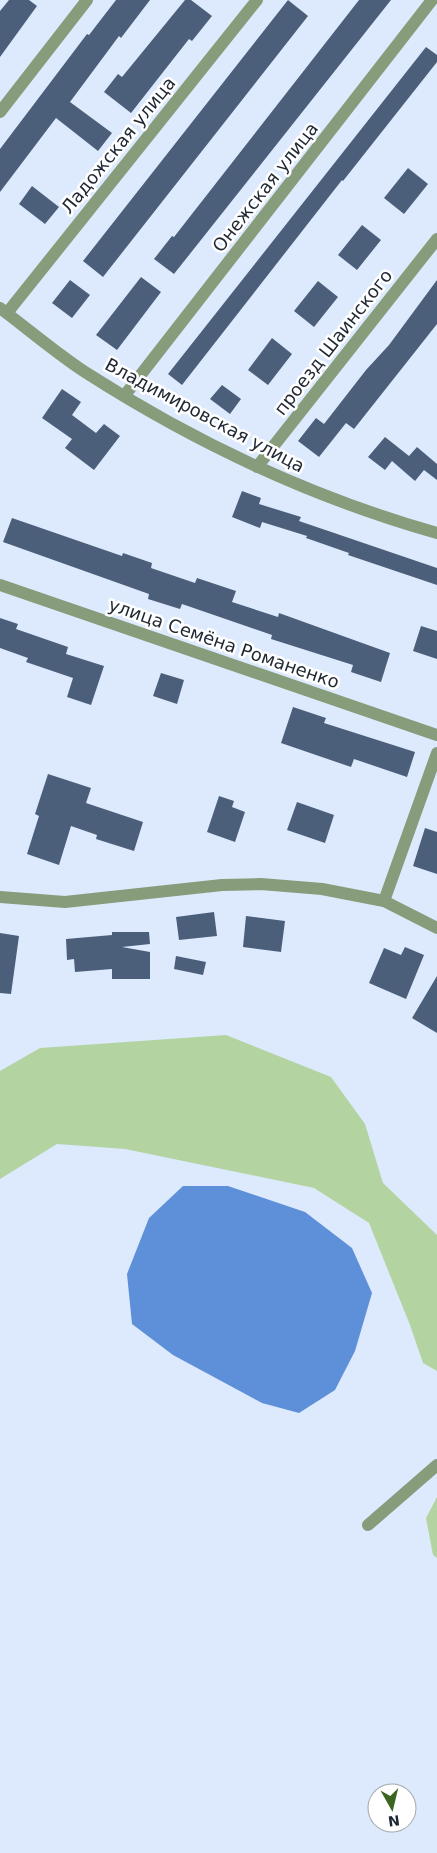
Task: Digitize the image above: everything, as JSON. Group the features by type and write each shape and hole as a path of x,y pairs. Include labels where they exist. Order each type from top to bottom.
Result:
{"street":[{"path":"0,112 87,0"},
{"name":"Ладожская улица","path":"3,310 257,0"},
{"name":"Онежская улица","path":"125,395 432,0"},
{"name":"проезд Шаинского","path":"257,467 437,239"},
{"name":"Владимировская улица","path":"3,310 84,371 257,467 356,508 437,533"},
{"name":"улица Семёна Романенко","path":"0,585 437,736"},
{"path":"384,902 437,753"},
{"path":"0,898 65,902 222,884 261,884 322,890 384,902 437,928"},
{"path":"368,1525 437,1465"}],"green space":[{"path":"226,1035 331,1077 365,1124 383,1183 437,1235 437,1371 423,1363 410,1325 369,1223 314,1188 125,1149 57,1144 0,1179 0,1071 40,1048"},
{"path":"437,1497 437,1558 433,1555 426,1518"}],"water":[{"path":"183,1186 228,1186 305,1212 352,1248 372,1293 355,1351 335,1390 299,1413 262,1403 173,1355 132,1324 127,1274 149,1218"}],"building":[{"path":"9,0 29,0 37,6 0,57 0,11"},
{"path":"116,0 150,0 121,38 119,36 70,102 112,133 98,151 56,118 0,192 0,149 87,34 89,35"},
{"path":"185,0 191,0 212,16 192,41 189,39 131,113 104,92 118,74 122,77"},
{"path":"288,0 308,16 103,277 83,261"},
{"path":"359,0 391,0 174,274 154,259 172,236 174,237"},
{"path":"426,47 437,55 437,62 182,385 168,374"},
{"path":"408,168 428,184 404,214 384,198"},
{"path":"32,186 59,207 45,224 19,204"},
{"path":"362,225 381,240 357,270 338,255"},
{"path":"141,277 161,292 117,350 96,335"},
{"path":"70,280 90,295 72,318 52,303"},
{"path":"437,280 437,324 354,429 346,423 319,457 298,441 316,418 324,424 366,370 389,345"},
{"path":"318,281 338,297 314,327 294,311"},
{"path":"272,338 292,354 268,385 248,370"},
{"path":"222,385 241,399 230,414 210,399"},
{"path":"62,389 81,402 72,415 96,433 104,424 120,436 94,470 65,448 72,439 42,418"},
{"path":"385,437 409,456 417,447 437,464 437,480 424,470 415,481 392,461 385,470 368,457"},
{"path":"242,491 261,498 259,504 301,517 299,521 437,568 437,585 348,555 349,553 306,538 307,536 262,522 260,528 232,517"},
{"path":"12,518 122,556 123,553 152,563 151,568 195,583 197,578 236,591 232,602 278,617 279,613 390,653 381,682 351,672 353,665 271,639 272,635 182,604 180,609 148,599 149,594 3,542"},
{"path":"0,618 18,624 16,629 68,647 66,654 104,666 91,705 67,697 73,678 26,662 28,658 0,648"},
{"path":"421,626 437,631 437,659 413,651"},
{"path":"161,673 184,680 177,704 153,696"},
{"path":"293,707 326,718 324,723 415,752 407,777 354,759 351,767 281,743"},
{"path":"48,774 91,788 86,803 143,822 134,851 96,839 97,835 71,826 59,865 27,854 39,816 35,814"},
{"path":"219,796 234,801 232,807 245,812 235,842 207,832"},
{"path":"297,802 334,815 325,843 287,830"},
{"path":"425,828 437,832 437,874 413,866"},
{"path":"214,912 217,936 179,940 176,917"},
{"path":"246,916 285,921 281,952 243,947"},
{"path":"112,932 149,932 150,944 122,947 150,952 150,979 112,979 112,969 75,972 74,959 67,960 66,939 112,935"},
{"path":"0,933 19,936 11,994 0,993"},
{"path":"405,947 424,955 406,999 369,983 384,948 401,955"},
{"path":"176,956 206,962 203,975 174,969"},
{"path":"437,976 437,1033 412,1018"}]}
